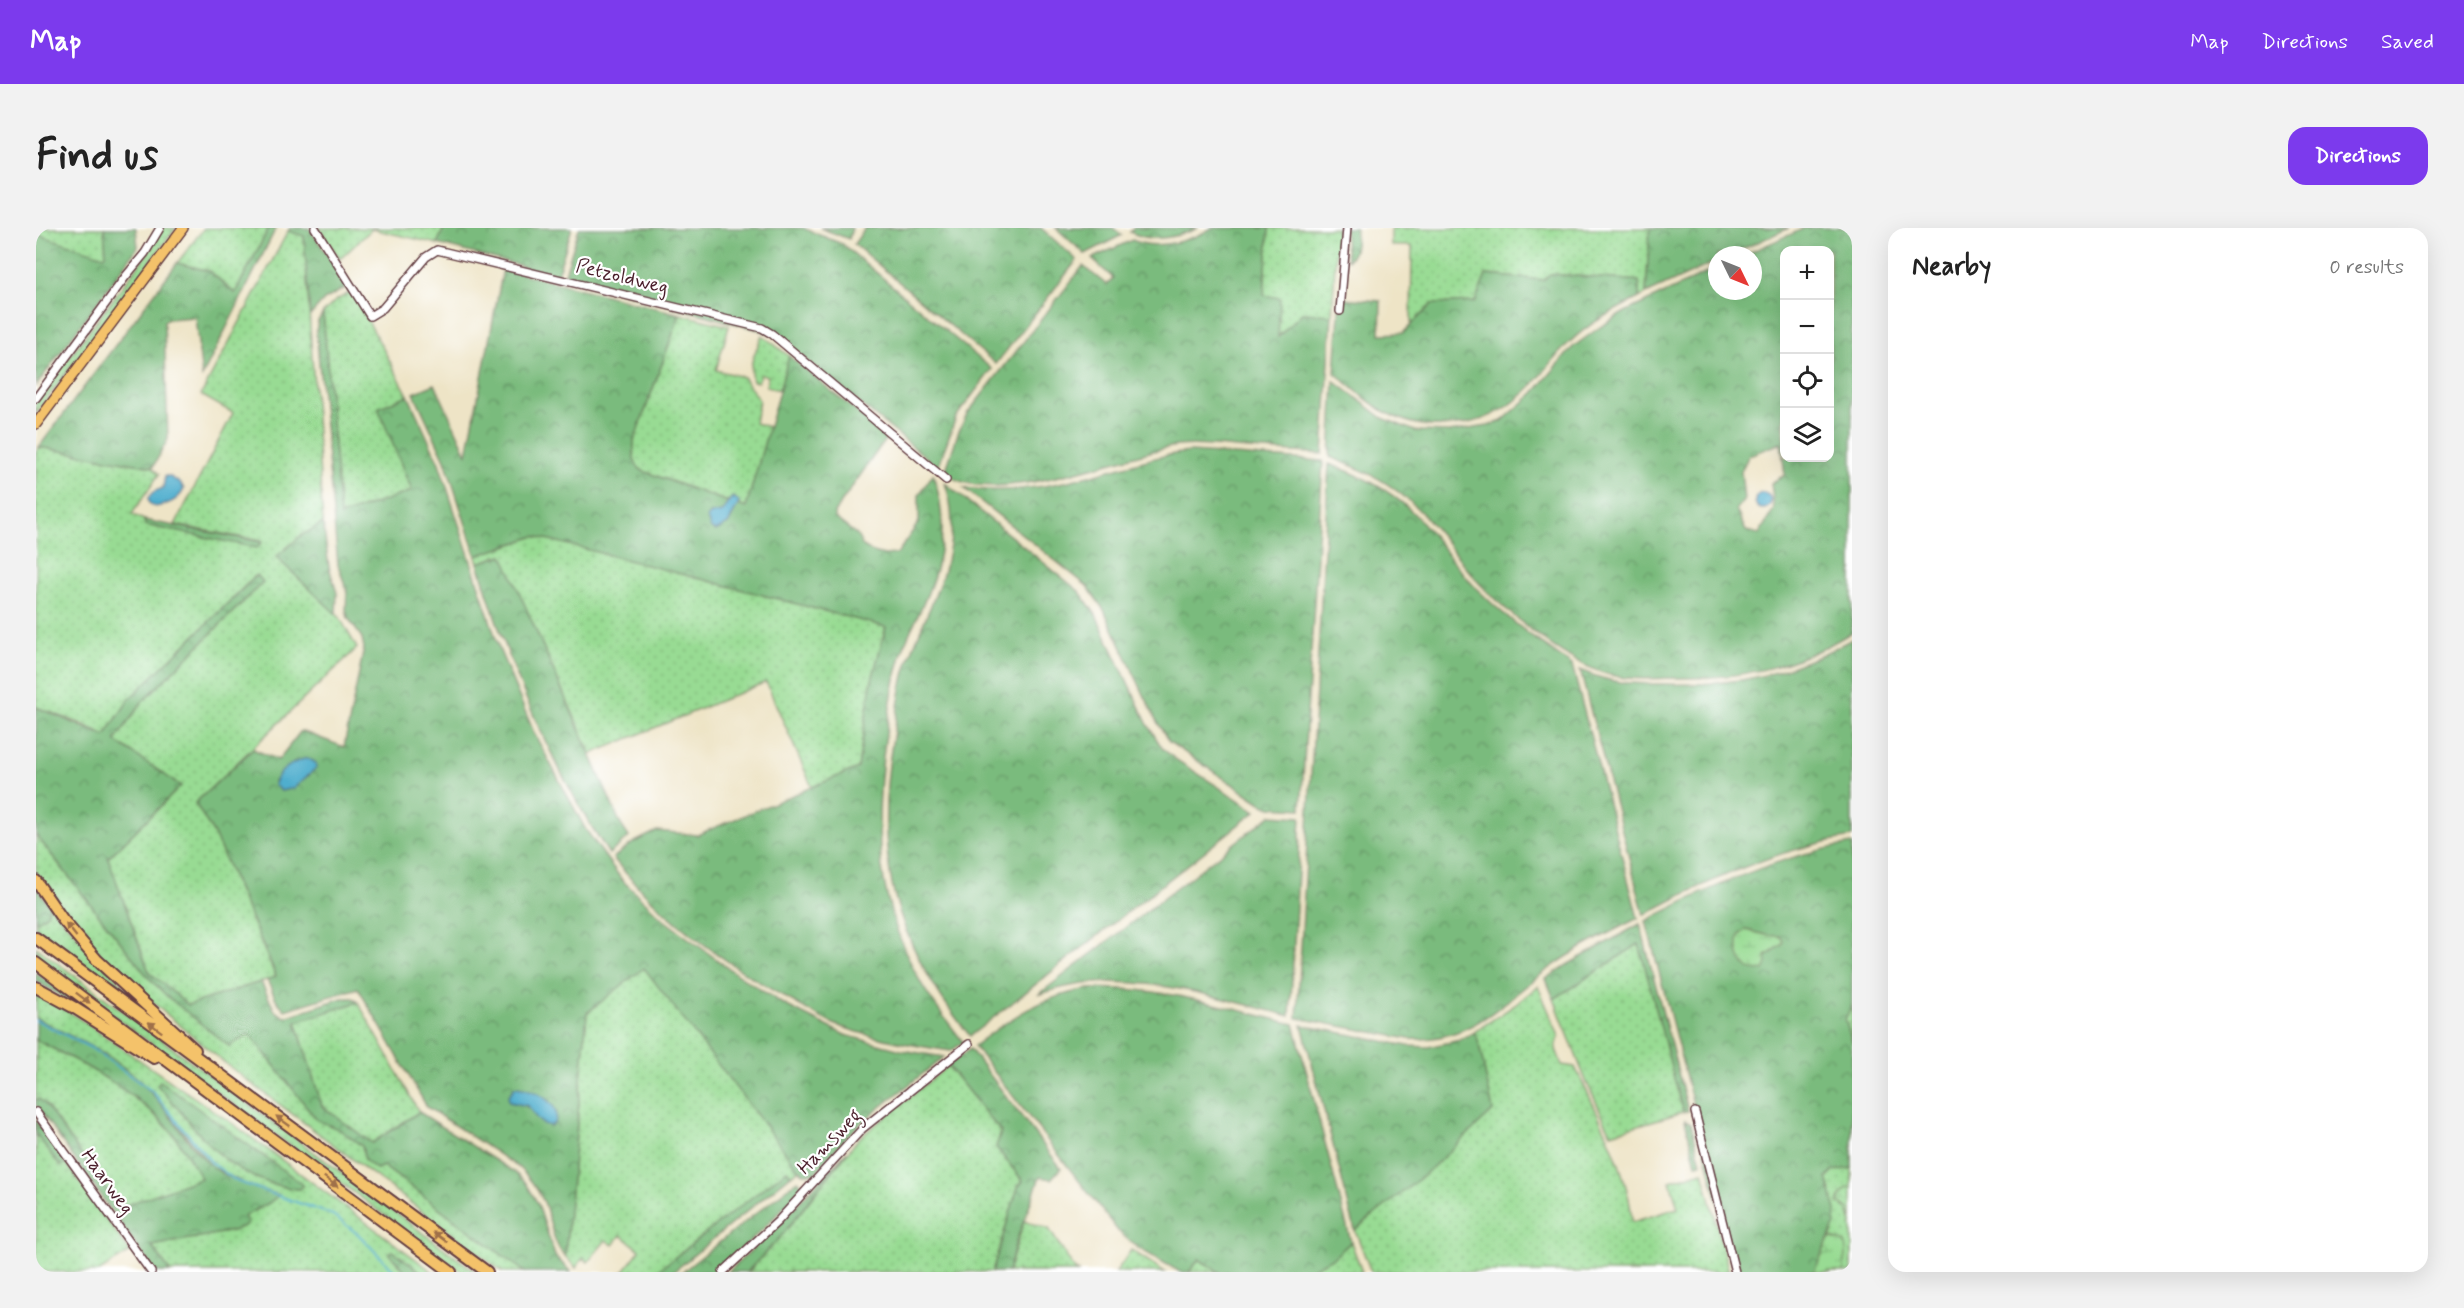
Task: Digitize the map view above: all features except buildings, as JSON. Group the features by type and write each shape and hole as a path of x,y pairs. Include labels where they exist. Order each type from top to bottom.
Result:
{"highway":[{"path":"36,881 63,920 96,960 123,986 174,1028 219,1074"},
{"path":"36,938 488,1272"},
{"path":"36,963 451,1272"},
{"path":"36,987 200,1085"}],"main road":[{"path":"36,423 183,228"}],"street":[{"path":"36,398 126,276 145,254 160,228"},
{"name":"Petzoldweg","path":"315,228 370,316 389,302 426,257 437,250 762,328 946,480"},
{"path":"1340,311 1347,228"},
{"name":"Hamsweg","path":"723,1272 778,1221 863,1128 969,1044"},
{"name":"Haarweg","path":"36,1112 151,1272"},
{"path":"1695,1112 1735,1272"}],"green space":[{"path":"36,228 104,228 105,257 36,234"},
{"path":"104,228 136,228 138,247 36,386 36,234 104,256 106,254"},
{"path":"162,228 176,228 36,413 36,402 152,247"},
{"path":"204,228 269,228 235,293 209,271 177,263"},
{"path":"269,228 276,228 202,377 195,317 168,319 164,322 168,439 153,467 39,447 177,263 209,271 235,293"},
{"path":"290,228 309,228 349,286 324,300 310,316 304,236 288,231"},
{"path":"319,228 444,228 437,244 372,229 340,259"},
{"path":"444,228 572,228 557,275 437,244"},
{"path":"579,228 803,228 842,244 992,369 956,417 938,467 774,334 564,277"},
{"path":"820,228 852,228 849,239"},
{"path":"865,228 1041,228 1077,260 996,364 854,244"},
{"path":"1056,228 1113,228 1122,235 1085,254"},
{"path":"1134,228 1198,228 1173,237 1155,238 1130,232"},
{"path":"1212,228 1269,228 1264,295 1280,300 1278,337 1302,313 1332,315 1323,454 1184,445 1153,451 1058,477 1025,483 994,486 966,483 945,473 967,414 1083,266 1107,285 1113,278 1092,259 1095,257 1132,240 1152,245 1173,243 1194,237"},
{"path":"1269,228 1337,228 1332,315 1302,313 1278,337 1264,295"},
{"path":"1344,228 1356,228 1354,250 1347,260"},
{"path":"1391,228 1650,228 1646,294 1639,298 1638,281 1550,274 1543,280 1487,275 1475,302 1432,304 1411,325 1412,246 1391,246"},
{"path":"1650,228 1789,228 1749,246 1708,246 1708,265 1646,294"},
{"path":"1805,228 1852,228 1852,632 1813,653 1792,661 1728,676 1637,679 1610,675 1593,669 1558,650 1524,624 1480,584 1433,526 1402,495 1377,478 1330,457 1334,381 1383,418 1415,431 1449,432 1488,426 1502,421 1534,393 1573,347 1625,312 1708,272 1708,300 1762,300 1762,247"},
{"path":"288,231 304,235 323,523 285,549 340,618 357,648 195,803 214,834 276,977 188,1005 149,972 108,858 181,786 115,741 142,702 263,582 256,575 131,698 105,736 82,724 36,707 36,451 39,447 152,467 159,474 132,514 144,520 145,525 261,541 175,525 233,413 201,395"},
{"path":"503,269 680,314 634,441 634,458 643,471 728,502 722,512 711,514 728,524 738,505 746,508 789,356 887,437 834,513 835,518 857,535 862,545 872,552 884,555 897,554 919,522 919,495 933,474 941,508 940,554 931,586 904,647 894,682 881,774 879,835 887,894 906,953 926,991 963,1042 951,1051 873,1036 841,1027 816,1015 748,975 699,940 653,901 613,858 633,843 657,831 697,835 858,768 871,684 886,627 535,536 476,556 445,460 414,393 435,384 467,454"},
{"path":"1550,274 1639,281 1639,298 1612,312 1577,335 1528,390 1490,416 1473,422 1438,426 1402,420 1372,404 1335,373 1340,298 1381,301 1380,334 1403,333 1432,304 1475,302 1486,275 1543,280"},
{"path":"352,291 408,395 379,408 412,491 340,516 323,313 335,301"},
{"path":"323,313 340,516 412,491 378,408 408,395 439,463 500,651 535,735 586,830 622,880 664,920 739,976 783,1004 845,1035 901,1050 944,1057 863,1121 815,1173 804,1173 799,1170 644,968 587,1013 565,1256 555,1238 544,1202 533,1183 518,1167 427,1107 358,988 285,1010 277,1001 267,980 276,976 273,968 214,834 195,803 253,749 278,760 301,731 344,747 364,648 362,638 348,618 347,591 338,565 316,331","holes":["285,771 309,775 293,787 281,791 274,782","524,1105 557,1111 543,1123 531,1109"]},
{"path":"680,314 729,326 716,370 743,377 759,400 755,423 769,427 746,508 738,505 739,503 728,500 728,502 643,471 635,462 634,441"},
{"path":"762,335 789,356 779,390 766,386 768,376 761,374 758,382 753,381 751,375 753,358"},
{"path":"1191,452 1323,461 1301,809 1271,807 1261,803 1169,742 1156,720 1104,610 1087,586 964,488 1001,490 1038,487 1160,457"},
{"path":"1329,464 1372,482 1400,501 1418,518 1489,601 1523,630 1572,665 1638,918 1568,956 1499,1008 1467,1028 1431,1039 1409,1039 1297,1018"},
{"path":"945,483 1080,592 1096,615 1148,725 1162,748 1175,759 1256,811 970,1036 943,1000 905,929 894,893 885,817 888,776 903,681 948,554 952,531 951,507"},
{"path":"144,520 262,542 257,548 145,525"},
{"path":"323,523 329,567 337,593 336,614 276,557 302,535"},
{"path":"535,536 886,627 871,684 858,768 812,787 766,682 591,754 502,555 478,563 476,556"},
{"path":"503,555 621,825 629,837 609,854 550,750 503,639 478,563"},
{"path":"257,575 263,582 142,702 115,741 181,786 108,858 149,972 188,1005 261,982 275,1011 285,1017 342,998 353,998 358,1002 296,1022 322,1106 372,1143 419,1112 514,1172 526,1183 538,1204 555,1256 571,1272 525,1272 383,1166 377,1169 365,1160 362,1146 340,1130 317,1120 251,1036 248,1035 229,1046 169,998 148,977 36,835 36,707 105,736 130,698"},
{"path":"1852,639 1852,837 1771,857 1719,878 1644,915 1580,670 1612,681 1632,683 1717,683 1784,670 1806,662"},
{"path":"1271,815 1301,817 1290,1016 1197,992 1132,983 1100,982 1069,986 1038,995"},
{"path":"36,835 148,977 169,998 251,1035 317,1120 340,1129 362,1146 365,1160 376,1169 383,1166 525,1272 503,1272 231,1068 109,966 63,913 36,873"},
{"path":"1852,844 1852,1005 1845,1019 1852,1042 1852,1168 1834,1171 1827,1178 1836,1210 1835,1224 1814,1272 1736,1272 1646,921 1746,874 1825,849","holes":["1745,930 1768,936 1779,936 1783,944 1766,957 1739,936"]},
{"path":"36,886 49,905 48,913 38,921 36,921"},
{"path":"49,905 143,1007 141,1009 36,930 36,921 45,916"},
{"path":"1640,924 1688,1111 1683,1112 1639,944 1554,999 1546,979"},
{"path":"1745,930 1779,936 1783,939 1783,944 1766,956 1767,963 1764,970 1750,969 1745,966 1739,956 1739,936"},
{"path":"1639,943 1683,1112 1611,1133 1586,1081 1554,999"},
{"path":"36,947 476,1272 462,1272 36,959"},
{"path":"644,967 799,1170 791,1175 787,1170 656,1272 623,1272 640,1250 621,1235 613,1245 606,1240 588,1262 583,1258 576,1268 565,1256 587,1013"},
{"path":"36,973 102,1021 36,981"},
{"path":"1538,986 1559,1036 1556,1049 1562,1065 1575,1067 1619,1163 1630,1203 1632,1222 1678,1208 1670,1181 1703,1171 1729,1272 1371,1272 1355,1230 1424,1175 1493,1111 1478,1040 1474,1032 1515,1005"},
{"path":"1089,989 1167,994 1294,1024 1351,1242 1334,1257 1305,1272 1219,1272 1199,1259 1189,1272 1180,1272 1138,1248 1118,1231 974,1046 1001,1026 1041,1003"},
{"path":"36,993 65,1009 236,1126 433,1272 421,1272 393,1251 389,1254 406,1272 170,1272 152,1246 232,1231 247,1224 244,1216 269,1203 240,1181 212,1167 135,1076 111,1058 36,1018","holes":["160,1082 298,1181 300,1189 275,1185 235,1166 203,1137"]},
{"path":"358,1002 419,1112 372,1143 322,1106 296,1021"},
{"path":"1852,1005 1852,1042 1845,1019"},
{"path":"36,1018 99,1051 134,1076 155,1097 201,1156 212,1166 244,1184 279,1195 244,1216 248,1224 232,1231 152,1246 170,1272 155,1272 36,1105 36,1100 39,1099 45,1104 118,1206 201,1178 171,1131 144,1105 100,1074 36,1040"},
{"path":"1302,1025 1408,1046 1428,1047 1460,1040 1474,1032 1478,1040 1493,1111 1424,1175 1355,1230"},
{"path":"36,1040 100,1074 144,1106 171,1132 202,1178 122,1207 118,1206 45,1104 39,1099 36,1100"},
{"path":"970,1049 1061,1168 1051,1179 1040,1177 1016,1242 1008,1272 992,1272 1018,1187 1023,1181 996,1147 1001,1132 948,1066"},
{"path":"948,1066 1001,1132 996,1147 1023,1181 1018,1187 992,1272 748,1272 784,1233 858,1139"},
{"path":"160,1081 303,1186 296,1189 271,1183 250,1175 232,1164 202,1137 157,1085"},
{"path":"36,1120 66,1163 60,1166 36,1134"},
{"path":"1685,1120 1691,1123 1701,1163 1696,1164"},
{"path":"36,1134 60,1165 66,1163 130,1252 98,1272 36,1272"},
{"path":"847,1151 784,1233 747,1272 728,1272 773,1230"},
{"path":"1852,1168 1852,1189 1848,1188 1843,1207 1848,1209 1852,1223 1852,1272 1843,1272 1832,1238 1829,1239 1832,1233 1831,1192 1827,1179 1834,1171"},
{"path":"787,1170 791,1175 673,1272 656,1272"},
{"path":"798,1180 803,1186 801,1189 764,1228 716,1272 682,1272"},
{"path":"1848,1188 1852,1189 1852,1223 1848,1209 1838,1203 1841,1195"},
{"path":"1024,1221 1049,1229 1075,1270 1079,1272 1008,1272"},
{"path":"1829,1239 1844,1242 1846,1253 1843,1272 1814,1272"},
{"path":"1351,1242 1362,1272 1305,1272 1334,1257"},
{"path":"1131,1250 1165,1272 1116,1272"},
{"path":"393,1251 421,1272 406,1272 389,1253"},
{"path":"1199,1259 1219,1272 1189,1272"}],"water":[{"path":"165,476 181,484 184,489 172,502 155,507 149,503 148,499 153,492 163,488"},
{"path":"1763,493 1769,495 1771,501 1769,507 1763,509 1757,507 1755,501 1757,495"},
{"path":"732,497 739,503 728,524 716,531 711,529 707,518 711,514 722,512"},
{"path":"308,758 316,763 316,768 294,788 281,791 274,785 275,780 287,767"},
{"path":"515,1087 544,1097 554,1109 555,1122 551,1126 543,1124 528,1106 509,1102 508,1096"}],"waterway":[{"path":"36,1020 91,1048 152,1091 212,1163 236,1181 333,1215 359,1235 395,1272"}]}
